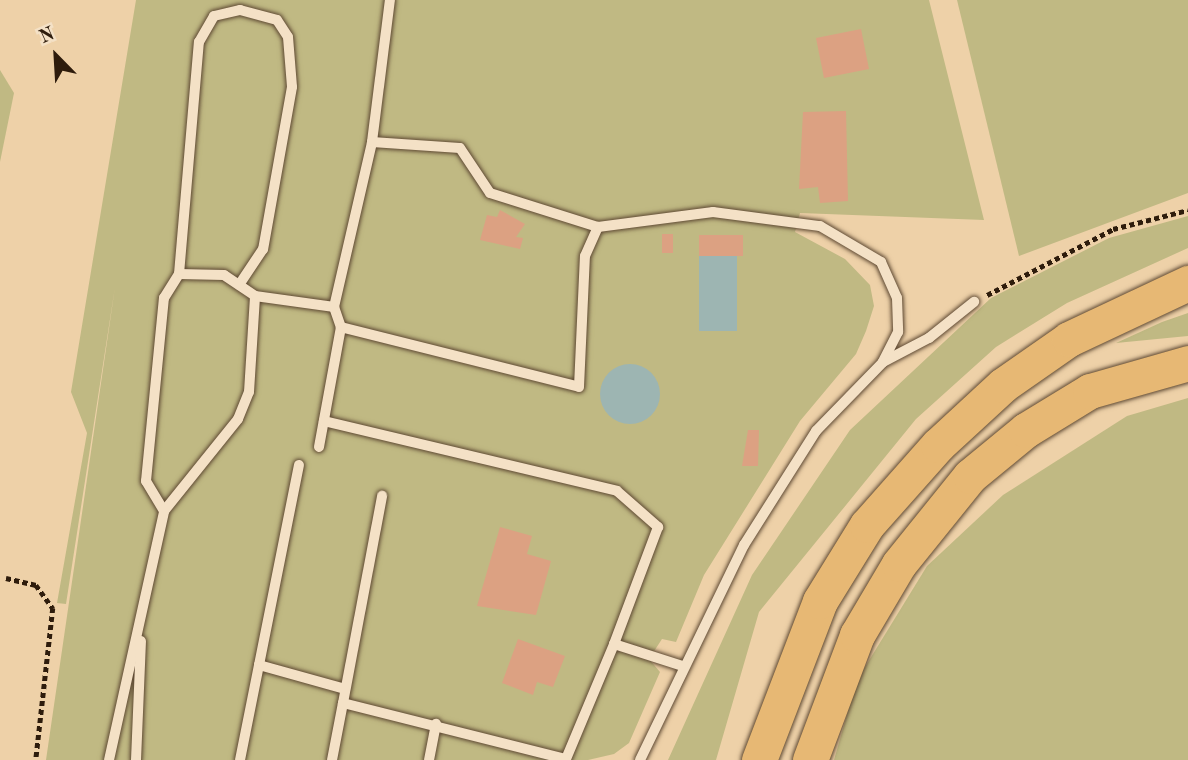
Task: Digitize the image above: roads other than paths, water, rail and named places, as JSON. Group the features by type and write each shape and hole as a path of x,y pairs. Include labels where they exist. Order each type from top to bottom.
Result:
{"highway":[{"path":"758,760 820,601 867,525 938,444 1003,385 1069,340 1188,283"},
{"path":"810,760 857,635 899,564 970,476 1026,430 1090,391 1188,363"}],"lane":[{"path":"319,447 341,327 334,307 372,142 390,0"},
{"path":"164,510 146,481 164,298 179,274 199,42 214,16 240,10 277,20 288,37 292,87 263,249 239,285"},
{"path":"372,142 460,148 490,193 598,227 713,212 790,219 852,240 881,262 897,298 898,332 883,362 816,431 744,545 683,666 640,760"},
{"path":"341,327 579,387 585,256 598,227"},
{"path":"179,274 224,275 255,296 334,307"},
{"path":"109,760 141,626 164,510 239,419 249,393 255,296"},
{"path":"883,362 929,338 974,302"},
{"path":"324,421 617,491 646,511 658,527 568,760 436,723 343,703"},
{"path":"240,760 299,465"},
{"path":"332,760 382,496"},
{"path":"136,760 141,626"},
{"path":"614,644 683,666"},
{"path":"259,665 345,690"},
{"path":"429,760 436,723"}],"water":[{"path":"699,256 737,256 737,331 699,331"},
{"path":"630,364 651,373 660,394 651,415 630,424 609,415 600,394 609,373"}]}
